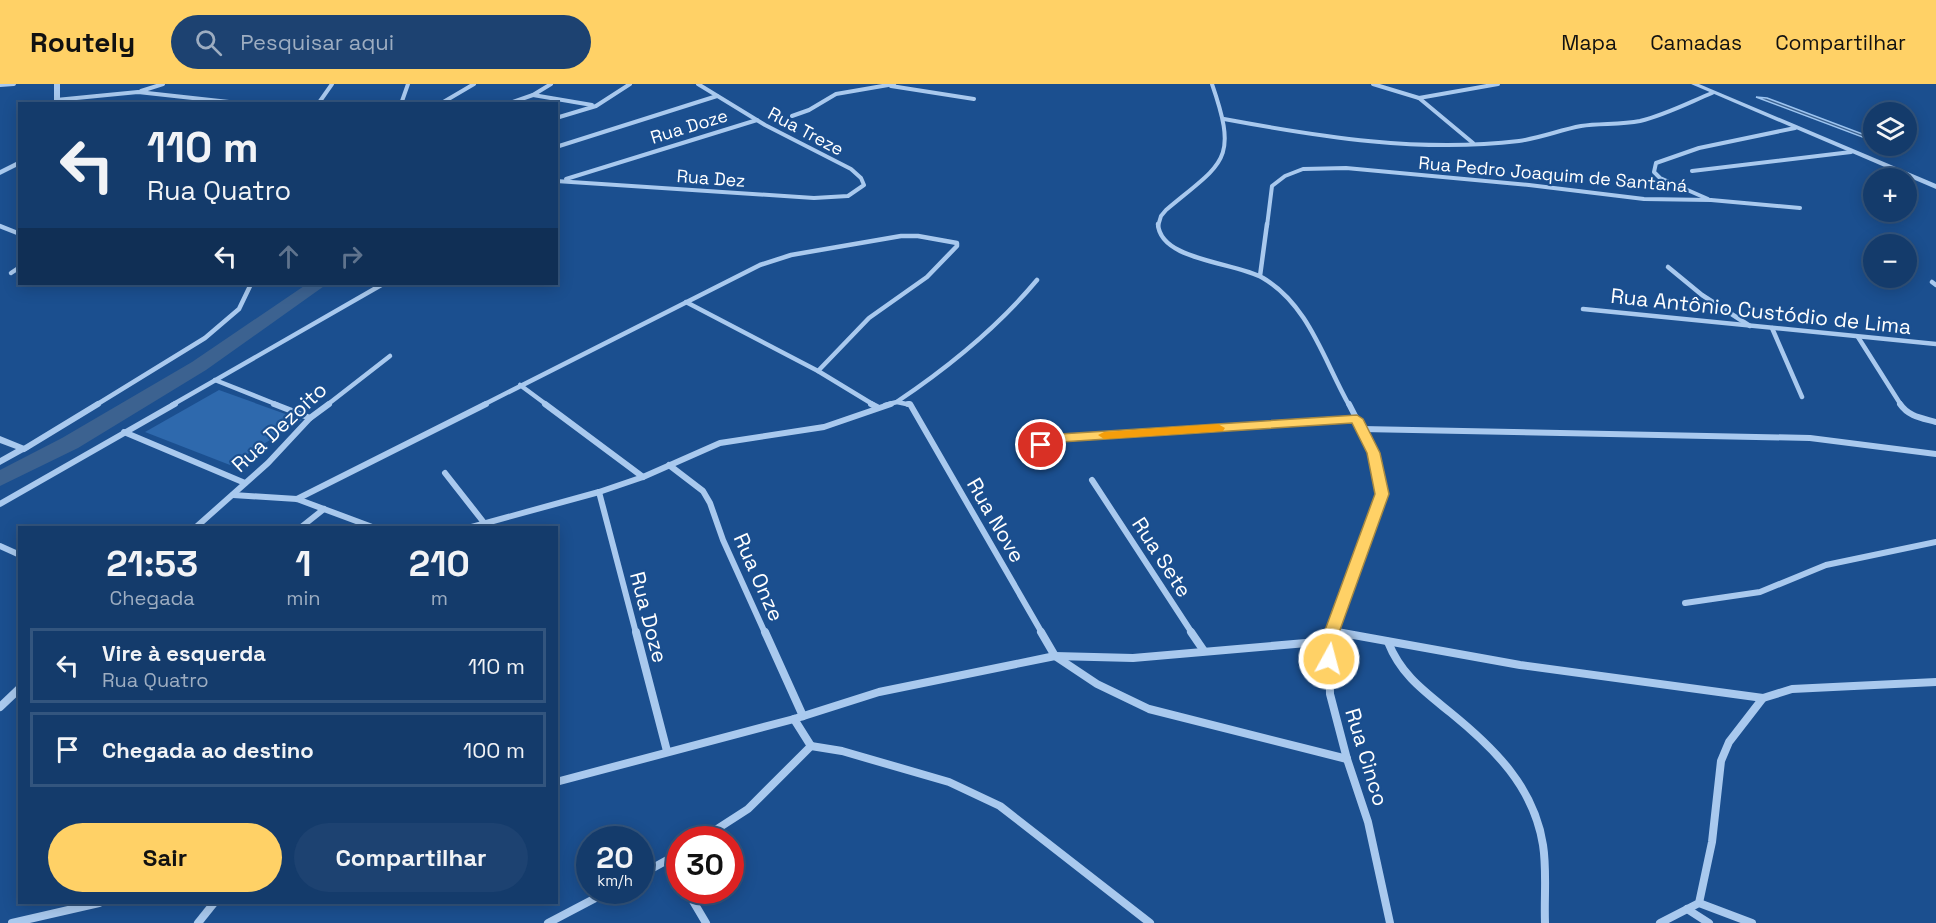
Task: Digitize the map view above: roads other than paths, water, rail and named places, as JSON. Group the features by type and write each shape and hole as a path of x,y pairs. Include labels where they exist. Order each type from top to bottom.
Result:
{"street":[{"path":"0,85 14,84"},
{"path":"57,84 57,102 138,92 163,84"},
{"path":"320,102 332,84"},
{"path":"402,102 408,84"},
{"path":"443,102 474,84"},
{"path":"513,102 534,95 551,84"},
{"path":"558,117 596,106 630,84"},
{"name":"Rua Treze","path":"698,84 757,120 851,169 861,178 864,185 862,189"},
{"path":"882,84 974,99"},
{"path":"1212,84 1224,119 1279,130 1353,139 1429,144 1516,141 1545,137 1580,127 1638,121 1712,93"},
{"path":"1373,84 1419,98 1474,143"},
{"path":"1419,98 1498,84"},
{"path":"1694,84 1936,187"},
{"path":"792,116 836,94 892,85"},
{"path":"138,92 229,102"},
{"path":"534,95 596,106"},
{"path":"558,146 717,96"},
{"name":"Rua Cinco","path":"1224,119 1226,141 1215,169 1193,190 1165,210 1159,220 1159,231 1164,241 1175,249 1232,264 1260,276 1277,287 1295,307 1357,419 1373,453 1382,494 1329,641 1330,694 1347,759 1368,822 1390,923"},
{"name":"Rua Doze","path":"558,181 757,120"},
{"name":"Rua Pedro Joaquim de Santaná","path":"1711,200 1660,178 1654,172 1654,165 1670,156 1795,128"},
{"path":"1692,171 1851,152"},
{"path":"0,174 18,163"},
{"name":"Rua Pedro Joaquim de Santaná","path":"1260,276 1272,186 1284,176 1303,169 1346,168 1529,185 1644,199 1711,200"},
{"name":"Rua Dez","path":"558,181 814,198 845,196 862,189"},
{"path":"1711,200 1800,208"},
{"path":"0,226 18,233"},
{"path":"297,499 760,265 791,255 901,236 918,236 957,243 957,246 927,277 869,318 819,371"},
{"path":"1668,267 1702,295 1752,328"},
{"path":"11,273 18,268"},
{"path":"476,526 599,492 643,477 720,443 824,427 897,402 948,369 1020,302 1037,280"},
{"path":"0,462 205,338 238,309 250,285"},
{"path":"0,504 381,285"},
{"path":"686,302 819,371 877,407"},
{"name":"Rua Antônio Custódio de Lima","path":"1583,309 1682,318 1752,328 1936,344"},
{"path":"1772,328 1803,398"},
{"path":"1858,337 1905,411 1913,416 1936,422"},
{"name":"Rua Dezoito","path":"197,526 268,463 310,418 390,356"},
{"path":"215,380 310,418"},
{"path":"520,385 643,477"},
{"name":"Rua Nove","path":"897,402 910,404 1055,656"},
{"path":"1022,451 1060,438 1357,419"},
{"path":"1362,429 1810,438 1936,454"},
{"path":"124,432 245,483"},
{"path":"0,439 24,449"},
{"name":"Rua Onze","path":"669,465 703,491 710,503 723,540 803,716"},
{"path":"445,474 485,524"},
{"name":"Rua Sete","path":"1092,480 1204,651"},
{"name":"Rua Doze","path":"599,492 667,751"},
{"path":"233,495 297,499 370,526"},
{"path":"303,526 324,509"},
{"path":"1685,603 1760,592 1826,566 1936,543"},
{"path":"0,546 18,554"},
{"path":"1332,631 1520,665 1763,698 1792,689 1936,682"},
{"path":"558,781 794,719 922,681 1055,656 1133,658 1329,641"},
{"path":"1388,642 1393,658 1412,684 1447,710 1504,759 1521,783 1534,810 1543,845 1545,923"},
{"path":"1055,656 1097,684 1149,709 1347,759"},
{"path":"0,707 18,690"},
{"path":"1699,903 1712,842 1721,761 1729,742 1763,698"},
{"path":"794,719 811,746 842,751 949,782 1000,806 1150,923"},
{"path":"722,826 748,809 790,770 811,746"},
{"path":"1660,923 1699,903 1752,923"},
{"path":"12,923 95,904"},
{"path":"198,923 213,904"},
{"path":"548,923 584,904"},
{"path":"695,904 706,923"},
{"path":"1687,909 1709,923"}],"waterway":[{"path":"0,479 70,443 199,366 317,285"}]}
